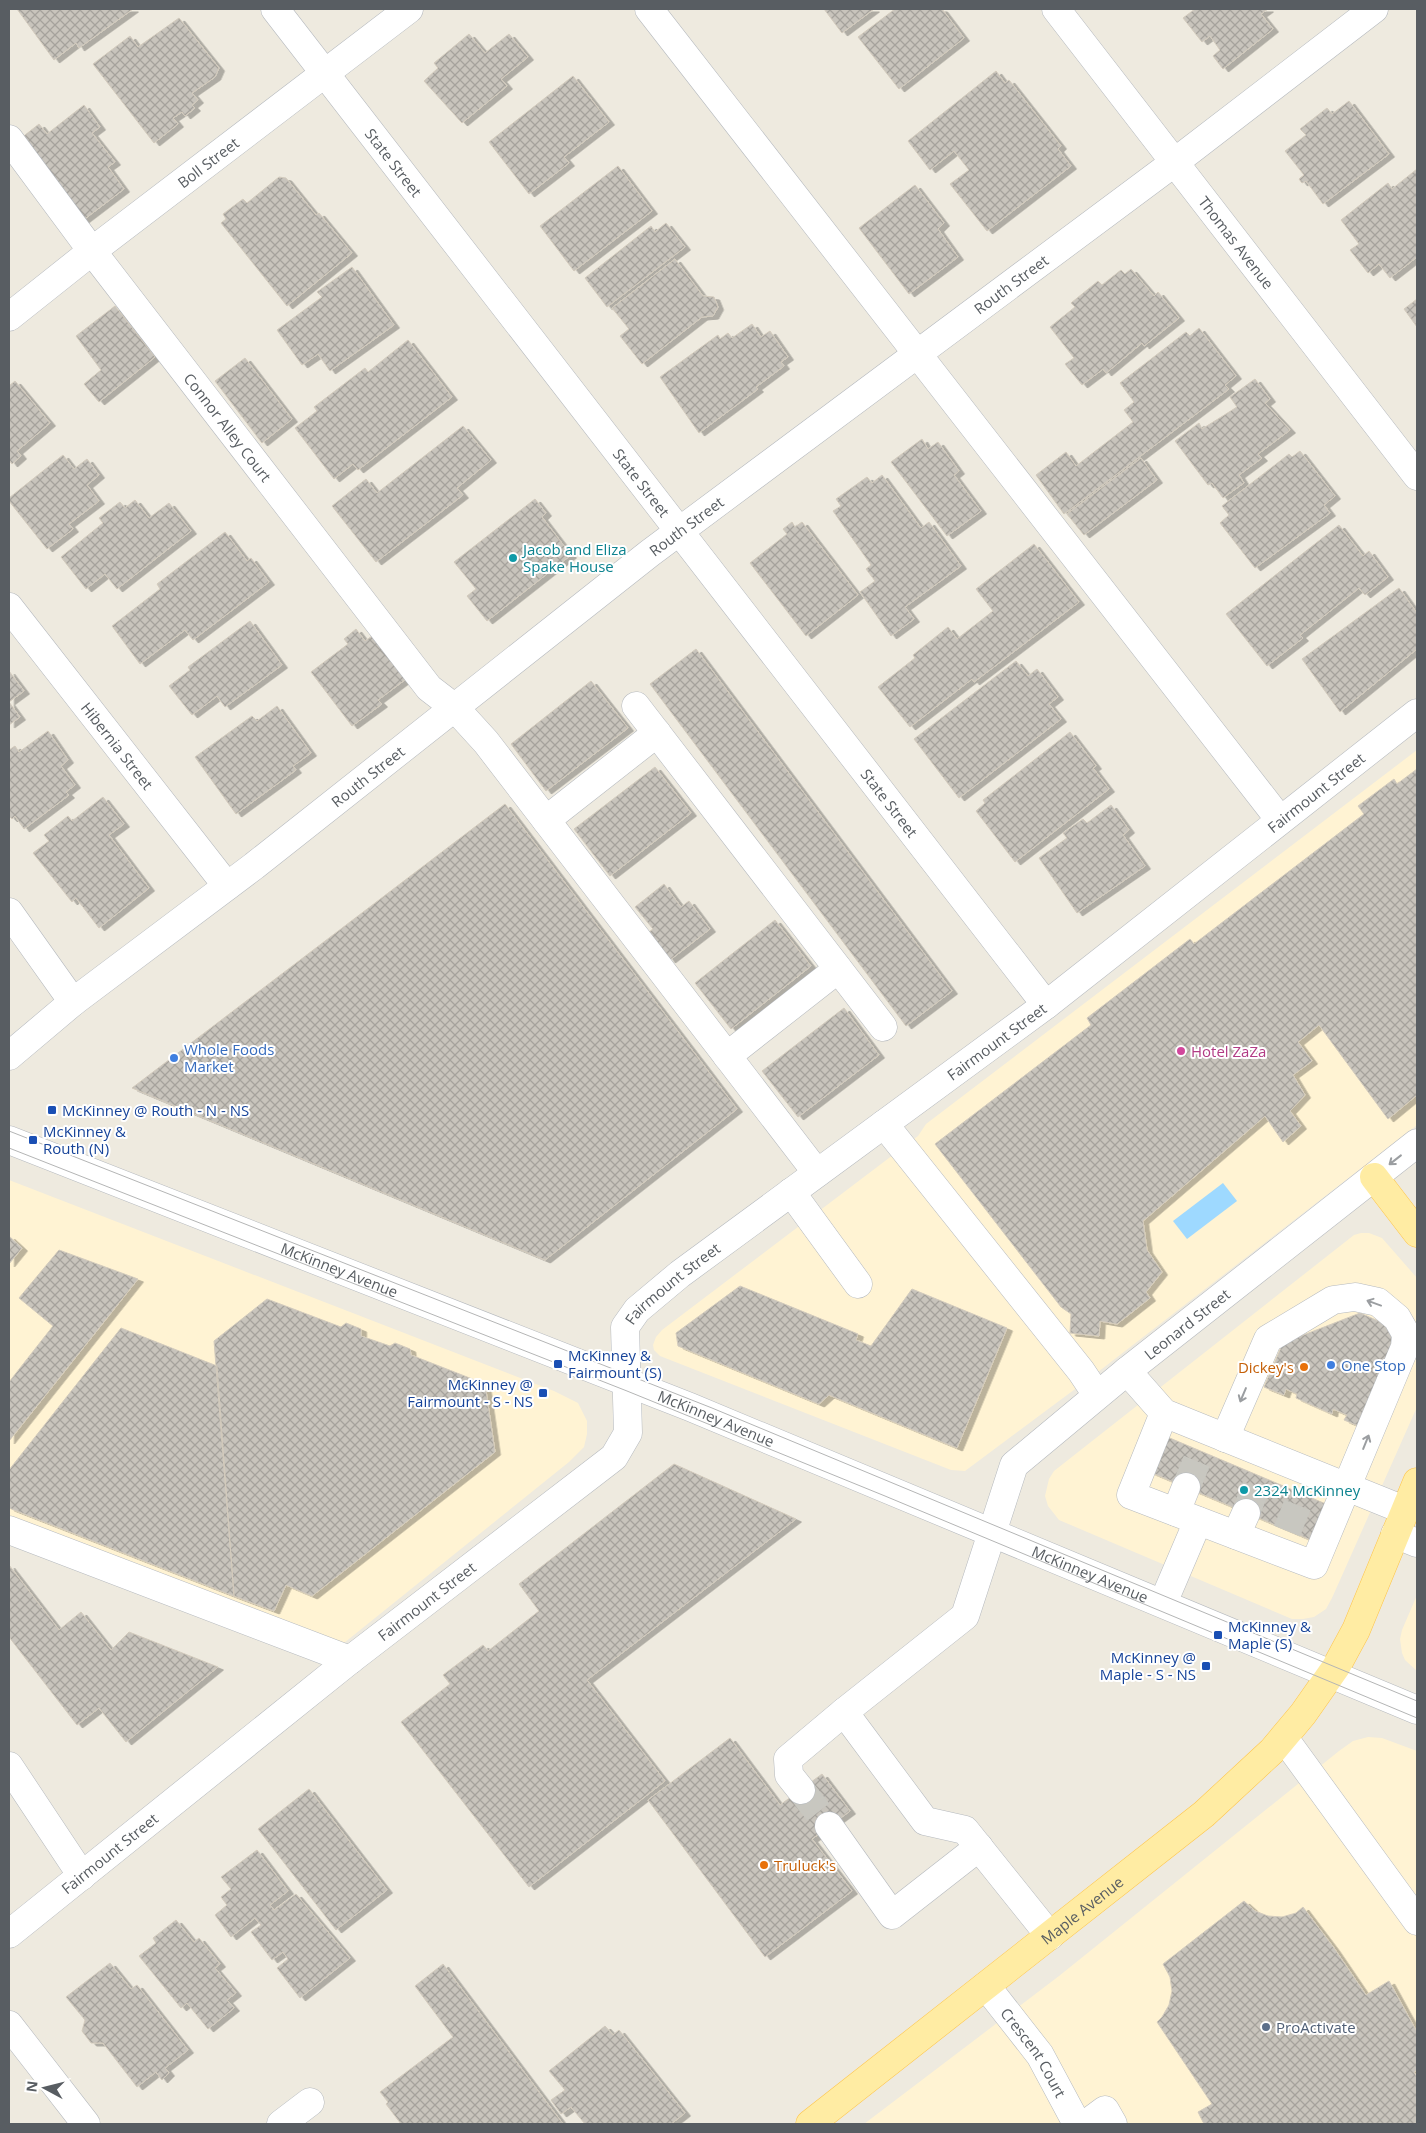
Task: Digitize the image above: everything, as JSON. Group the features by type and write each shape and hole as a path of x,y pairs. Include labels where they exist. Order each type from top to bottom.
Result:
{"main road":[{"path":"1374,1177 1417,1233"},
{"name":"Maple Avenue","path":"810,2124 1204,1814 1284,1738 1332,1673 1356,1630 1405,1529 1417,1482"}],"street":[{"name":"State Street","path":"274,9 1046,1004"},
{"name":"Boll Street","path":"9,317 92,251 409,9"},
{"path":"649,9 1280,820"},
{"name":"Thomas Avenue","path":"1056,9 1417,476"},
{"name":"Routh Street","path":"9,1056 73,1002 455,708 650,553 1175,162 1374,9"},
{"name":"Connor Alley Court","path":"9,139 92,251 429,688 455,708 486,742 817,1173"},
{"name":"Hibernia Street","path":"9,606 226,886"},
{"path":"636,706 883,1026"},
{"name":"Fairmount Street","path":"9,1934 350,1660 614,1457 628,1433 625,1328 636,1310 680,1274 1046,1004 1417,713"},
{"path":"546,820 657,733"},
{"path":"9,912 73,1002"},
{"path":"727,1056 838,969"},
{"path":"884,1124 1081,1370 1097,1395"},
{"name":"McKinney Avenue","path":"9,1140 626,1382 993,1532 1417,1710"},
{"name":"Leonard Street","path":"801,1790 789,1775 788,1759 965,1616 1014,1465 1097,1395 1417,1143"},
{"path":"791,1192 858,1284"},
{"path":"1164,1413 1131,1494 1187,1517 1241,1524 1283,1541 1314,1565 1405,1347 1406,1334 1398,1318 1378,1302 1355,1297 1333,1300 1268,1339 1212,1440"},
{"path":"1127,1372 1164,1413 1264,1466 1307,1484 1347,1487 1405,1529"},
{"path":"1163,1603 1187,1517 1186,1487"},
{"path":"9,1530 350,1660"},
{"path":"844,1712 925,1820 965,1830 1050,1936"},
{"path":"1284,1738 1417,1921"},
{"path":"9,1766 82,1876"},
{"path":"829,1826 892,1914 979,1847"},
{"name":"Crescent Court","path":"986,1986 1040,2055 1078,2124"},
{"path":"9,2025 86,2124"},
{"path":"281,2124 310,2102"},
{"path":"1086,2124 1105,2110 1113,2124"}],"shaded area":[{"path":"1417,750 1417,1125 1098,1372 965,1471 951,1470 660,1356 654,1350 653,1345 656,1337 662,1330 918,1136 926,1124"},
{"path":"9,1180 554,1391 578,1403 587,1421 584,1447 569,1462 339,1647 9,1516"},
{"path":"1369,1233 1382,1238 1417,1278 1417,1407 1326,1609 1314,1617 1292,1619 1059,1520 1048,1506 1045,1496 1049,1479 1054,1471 1354,1235"},
{"path":"1417,1595 1417,1671 1405,1660 1400,1639"},
{"path":"1368,1737 1382,1738 1417,1751 1417,2124 864,2124 1059,1976 1339,1751 1353,1741"}],"water":[{"path":"1223,1183 1237,1201 1187,1239 1173,1221"}],"building":[{"path":"17,9 133,9 79,48 76,43 54,60"},
{"path":"824,9 874,9 842,33"},
{"path":"895,9 942,9 964,38 899,89 858,37"},
{"path":"1195,9 1268,9 1261,14 1273,29 1223,69 1213,56 1220,50 1210,36 1202,42 1183,18"},
{"path":"179,18 219,68 215,77 192,93 198,100 192,105 195,108 185,116 182,112 173,118 178,124 154,143 93,64 130,36 138,47"},
{"path":"469,34 485,53 509,34 528,57 501,79 507,86 462,123 424,81 438,68 434,63"},
{"path":"996,71 1005,83 1009,80 1061,146 1058,149 1071,166 987,231 950,184 969,170 954,151 930,170 908,141"},
{"path":"573,76 609,122 564,157 569,163 529,194 489,142"},
{"path":"1349,101 1389,154 1323,204 1306,181 1302,183 1299,179 1304,175 1285,151 1306,135 1300,129 1327,108 1332,114"},
{"path":"84,105 100,127 92,133 115,162 108,167 124,189 82,221 20,139 39,124 47,134"},
{"path":"618,166 652,211 574,271 540,226"},
{"path":"1417,169 1417,257 1390,278 1379,264 1368,273 1350,250 1359,244 1341,220 1388,183 1392,189"},
{"path":"279,177 286,178 316,215 319,213 352,253 287,306 221,223 226,219 223,214 243,199 247,203"},
{"path":"915,185 944,223 938,229 958,257 909,294 859,228"},
{"path":"666,223 685,247 607,307 585,278 651,226 655,232"},
{"path":"675,259 703,296 714,297 718,307 713,316 702,317 642,364 620,336 629,329 612,308"},
{"path":"352,267 394,325 330,371 318,354 302,365 277,330 322,297 317,292"},
{"path":"1131,269 1154,296 1158,292 1179,318 1144,346 1142,343 1106,373 1103,369 1082,385 1065,364 1074,358 1050,327 1075,307 1071,303 1098,281 1102,285 1121,270 1125,274"},
{"path":"1417,299 1417,327 1404,309"},
{"path":"115,306 155,357 99,402 84,384 101,370 76,336"},
{"path":"752,324 761,337 770,331 788,357 781,362 784,366 756,387 758,389 699,433 660,377 718,335 720,339 728,333 732,338"},
{"path":"1199,328 1236,376 1225,385 1229,389 1064,514 1036,475 1066,452 1076,466 1133,422 1124,410 1134,402 1120,383 1186,332 1190,336"},
{"path":"408,340 452,397 358,470 353,464 334,479 295,428 317,411 314,407 365,368 368,372"},
{"path":"245,358 292,419 262,443 215,381"},
{"path":"1255,379 1270,399 1265,403 1290,430 1258,454 1262,458 1239,475 1244,483 1223,498 1212,483 1208,485 1175,441 1199,423 1202,429 1237,407 1230,397"},
{"path":"15,381 50,423 17,451 21,456 12,464 9,460 9,386"},
{"path":"463,426 491,460 457,488 463,495 376,562 332,506 366,479 377,493"},
{"path":"922,439 928,449 938,442 959,471 954,475 981,511 947,536 891,462"},
{"path":"1300,451 1335,496 1324,505 1330,513 1255,568 1220,523 1229,515 1222,506 1289,454 1292,457"},
{"path":"63,455 74,469 87,459 99,475 87,485 99,501 69,524 73,529 47,549 9,501 9,498"},
{"path":"1141,458 1157,480 1084,535 1067,514"},
{"path":"882,475 921,528 929,522 961,566 905,607 914,619 891,636 860,592 875,581 866,569 871,565 833,511 841,506 836,499 867,477 872,483"},
{"name":"Jacob and Eliza Spake House","path":"535,499 546,513 542,517 571,555 487,621 467,596 476,589 454,562"},
{"path":"135,500 149,518 169,503 191,531 117,589 105,574 86,589 61,557 103,523 99,518 120,502 125,508"},
{"path":"792,522 795,527 802,522 858,595 806,636 750,563 787,534 783,529"},
{"path":"1339,525 1363,556 1369,551 1388,577 1365,595 1359,588 1300,635 1303,638 1267,666 1226,614"},
{"path":"225,532 247,561 251,558 269,582 193,640 185,630 140,664 112,626 160,589 157,584"},
{"path":"1034,544 1079,602 974,682 972,679 910,727 878,687 915,658 913,655 948,627 957,639 993,611 976,589"},
{"path":"1399,588 1417,613 1417,649 1340,712 1302,659"},
{"path":"250,621 282,665 225,707 217,696 192,715 169,686 190,670 188,667"},
{"path":"356,629 365,641 372,636 406,679 378,700 382,704 352,726 311,672 348,644 344,639"},
{"path":"696,649 952,991 906,1026 650,684"},
{"path":"1016,661 1028,676 1037,669 1058,697 1049,704 1061,719 959,798 914,739"},
{"path":"9,671 24,691 9,702"},
{"path":"591,681 628,728 546,791 511,744"},
{"path":"9,702 20,717 9,725"},
{"path":"277,706 311,753 293,766 296,770 236,814 195,757 252,716 257,721"},
{"path":"48,731 68,760 61,766 75,785 66,792 69,795 24,829 15,816 12,819 9,816 9,750 15,746 19,752"},
{"path":"1070,732 1096,766 1093,768 1109,789 1015,862 976,811 985,803 983,800"},
{"path":"655,767 691,813 610,876 574,829"},
{"name":"Hotel ZaZa","path":"1417,769 1417,1095 1388,1119 1319,1025 1298,1042 1312,1061 1293,1075 1305,1095 1290,1111 1301,1126 1283,1142 1265,1116 1143,1221 1147,1250 1162,1272 1146,1292 1150,1298 1117,1324 1100,1321 1099,1336 1070,1333 1071,1314 1061,1307 935,1144 1091,1025 1087,1018 1190,939 1194,944 1364,814 1358,806 1394,779 1397,784"},
{"path":"103,797 124,824 109,835 149,888 99,928 76,898 72,902 33,853 49,841 44,835 68,816 72,821"},
{"path":"505,804 737,1109 545,1260 132,1088"},
{"path":"1111,805 1129,830 1123,835 1145,866 1077,913 1039,858 1067,838 1063,833 1083,819 1087,823"},
{"path":"664,884 681,907 689,901 710,929 670,960 649,932 653,929 635,907"},
{"path":"775,920 811,966 731,1029 695,983"},
{"path":"844,1008 879,1055 798,1117 762,1071"},
{"path":"9,1236 22,1248 9,1264"},
{"path":"59,1250 138,1279 9,1441 9,1382 53,1326 19,1298"},
{"path":"740,1286 858,1334 856,1340 871,1346 912,1289 1007,1328 957,1448 829,1395 819,1404 678,1346 676,1333"},
{"path":"267,1299 341,1327 346,1323 361,1329 361,1336 390,1346 395,1343 410,1349 411,1355 485,1384 495,1452 312,1596 286,1585 274,1611 234,1596 214,1341"},
{"name":"One Stop","path":"1360,1313 1392,1327 1397,1344 1361,1427 1344,1420 1347,1415 1333,1409 1332,1414 1296,1398 1297,1394 1286,1389 1284,1395 1264,1387 1283,1343"},
{"path":"121,1328 217,1366 234,1596 9,1508 9,1470"},
{"name":"2324 McKinney","path":"1165,1436 1333,1507 1318,1543 1150,1472"},
{"path":"674,1464 796,1519 587,1680 665,1781 529,1887 401,1722 450,1684 443,1675 483,1645 488,1651 539,1611 519,1584"},
{"path":"9,1565 59,1630 81,1612 111,1650 129,1632 218,1667 126,1742 99,1708 77,1725 9,1637"},
{"name":"Truluck's","path":"730,1738 780,1805 822,1774 850,1811 812,1839 852,1891 765,1957 648,1800"},
{"path":"309,1789 387,1890 336,1930 258,1829"},
{"path":"257,1850 288,1891 270,1905 274,1910 296,1894 350,1958 300,1998 277,1968 288,1959 283,1952 272,1960 251,1932 261,1925 255,1918 231,1937 215,1915 227,1905 221,1897 231,1889 221,1877"},
{"path":"1244,1901 1255,1911 1268,1916 1282,1917 1296,1913 1303,1907 1366,1995 1389,1981 1417,2032 1417,2070 1414,2072 1417,2077 1417,2124 1204,2124 1198,2112 1212,2104 1157,2022 1169,2005 1172,1991 1170,1977 1163,1964"},
{"path":"176,1920 194,1942 199,1938 220,1964 215,1968 236,1993 227,2000 234,2008 208,2029 187,2003 181,2008 139,1956 156,1943 153,1938"},
{"path":"110,1963 131,1989 137,1985 188,2050 165,2068 169,2073 162,2080 156,2072 137,2087 103,2043 91,2043 82,2031 85,2020 66,1997"},
{"path":"443,1964 563,2124 401,2124 386,2104 388,2102 380,2092 453,2037 415,1986"},
{"path":"605,2026 613,2035 619,2030 685,2113 671,2124 585,2124 571,2107 561,2114 551,2100 565,2090 549,2071"}],"tunnel":[{"path":"1186,1487 1201,1451"},
{"path":"1246,1513 1260,1476"},
{"path":"1287,1531 1302,1494"},
{"path":"801,1790 829,1826"}],"tram line":[{"path":"9,1131 712,1408 1417,1701"},
{"path":"9,1148 627,1391 885,1496 1417,1718"}],"place":[{"name":"Jacob and Eliza Spake House","path":"513,558"},
{"name":"Hotel ZaZa","path":"1181,1051"},
{"name":"Whole Foods Market","path":"174,1058"},
{"name":"McKinney @ Routh - N - NS","path":"52,1110"},
{"name":"McKinney & Routh (N)","path":"33,1140"},
{"name":"McKinney & Fairmount (S)","path":"558,1364"},
{"name":"One Stop","path":"1331,1365"},
{"name":"Dickey's","path":"1304,1367"},
{"name":"McKinney @ Fairmount - S - NS","path":"543,1393"},
{"name":"2324 McKinney","path":"1244,1490"},
{"name":"McKinney & Maple (S)","path":"1218,1635"},
{"name":"McKinney @ Maple - S - NS","path":"1206,1666"},
{"name":"Truluck's","path":"764,1865"},
{"name":"ProActivate","path":"1266,2027"}]}
